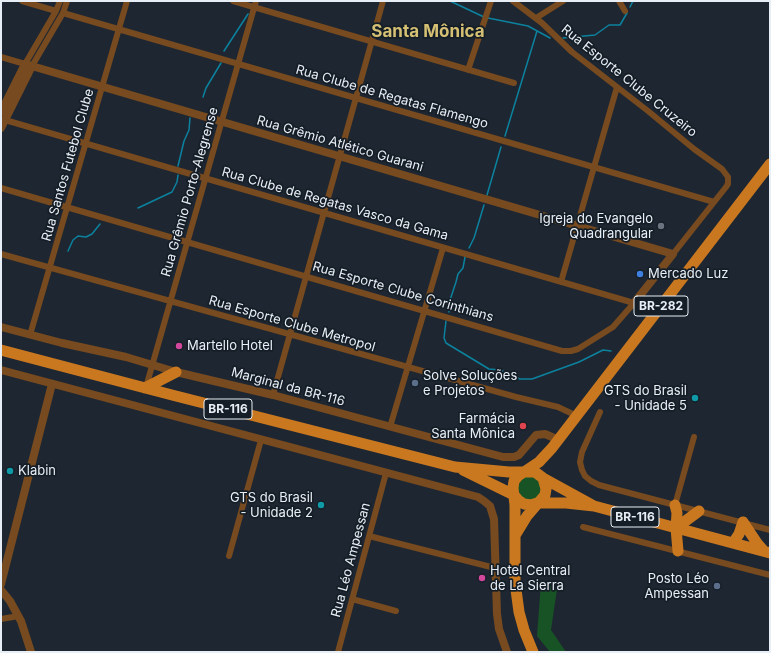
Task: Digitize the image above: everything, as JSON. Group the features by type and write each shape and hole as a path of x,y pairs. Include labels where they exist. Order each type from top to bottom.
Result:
{"highway":[{"name":"BR-282","path":"533,652 524,630 519,612 514,574 514,481 518,476 539,462 555,444 770,164"},
{"name":"BR-116","path":"1,350 455,467 534,472 594,506"},
{"path":"145,388 176,372"},
{"path":"172,395 170,383 176,372"},
{"name":"BR-282","path":"514,537 527,516 545,494 546,489 543,478 555,444"},
{"name":"BR-116","path":"455,467 514,495 524,504 566,503 594,506 767,552"},
{"path":"675,505 677,513 676,528 678,552"},
{"path":"676,528 699,511"},
{"path":"696,533 696,522 699,511"},
{"path":"733,543 739,534 743,522"},
{"path":"743,522 757,543 767,552"},
{"path":"519,612 524,652"}],"street":[{"path":"22,1 56,11"},
{"path":"1,128 3,116 60,1"},
{"path":"28,65 63,13 67,1"},
{"name":"Rua Santos Futebol Clube","path":"30,335 127,1"},
{"path":"233,1 255,4 371,42 514,83"},
{"path":"273,395 383,1"},
{"path":"468,70 490,1"},
{"name":"Rua Esporte Clube Cruzeiro","path":"513,1 536,18 565,46 648,110 694,149 722,170 728,177 728,180"},
{"path":"536,18 563,1"},
{"path":"619,1 625,11"},
{"name":"Rua Grêmio Porto-Alegrense","path":"145,388 255,4"},
{"name":"Rua Clube de Regatas Flamengo","path":"63,13 714,202"},
{"name":"Rua Grêmio Atlético Guarani","path":"1,57 673,254"},
{"path":"561,282 617,87"},
{"name":"Rua Clube de Regatas Vasco da Gama","path":"3,116 86,143 658,310"},
{"name":"Rua Esporte Clube Corinthians","path":"1,188 562,351 571,351 578,349 613,327 634,303 726,187 728,180"},
{"path":"390,427 443,248"},
{"name":"Rua Esporte Clube Metropol","path":"1,254 516,398 558,407 577,416"},
{"name":"Marginal da BR-116","path":"1,327 126,357 152,366 273,395 510,458 519,455 536,435 545,434 555,444"},
{"path":"1,370 478,497 484,500 493,512 495,525 497,614 502,642 507,652"},
{"path":"1,584 52,384"},
{"path":"600,412 582,452 580,462 582,470 591,481 599,485 770,530"},
{"path":"675,505 694,437"},
{"path":"229,556 261,440"},
{"name":"Rua Léo Ampessan","path":"338,652 386,473"},
{"path":"583,527 770,575"},
{"path":"369,536 495,568"},
{"path":"1,590 19,616 24,626 32,652"},
{"path":"352,599 396,611"},
{"path":"1,618 19,616"}],"green space":[{"path":"525,476 537,477 543,491 532,501 521,497 517,486"},
{"path":"541,582 557,589 551,630 566,652 550,652 537,636"}],"waterway":[{"path":"450,1 484,17"},
{"path":"630,7 633,1"},
{"path":"563,38 595,35 609,25 620,25 627,13"},
{"path":"224,51 248,14"},
{"path":"488,18 528,26 550,38"},
{"path":"505,136 537,31"},
{"path":"203,97 206,88 221,63"},
{"path":"178,166 184,141 189,130 190,118"},
{"path":"487,195 501,147"},
{"path":"138,208 172,192 177,182 178,175"},
{"path":"469,248 474,238 484,205"},
{"path":"68,251 73,240 78,236 86,237 92,234 100,224"},
{"path":"449,312 449,303 458,274 463,268 465,257"},
{"path":"446,321 444,338 446,343 489,369 500,370 520,379 532,379 579,362 603,350 611,351"}],"place":[{"name":"Igreja do Evangelo Quadrangular","path":"661,226"},
{"name":"Mercado Luz","path":"640,274"},
{"name":"Martello Hotel","path":"179,346"},
{"name":"Solve Soluções e Projetos","path":"415,383"},
{"name":"GTS do Brasil - Unidade 5","path":"695,398"},
{"name":"Farmácia Santa Mônica","path":"523,426"},
{"name":"Klabin","path":"10,471"},
{"name":"GTS do Brasil - Unidade 2","path":"321,505"},
{"name":"Hotel Central de La Sierra","path":"482,578"},
{"name":"Posto Léo Ampessan","path":"717,586"}],"district":[{"name":"Santa Mônica","path":"428,32"}]}
